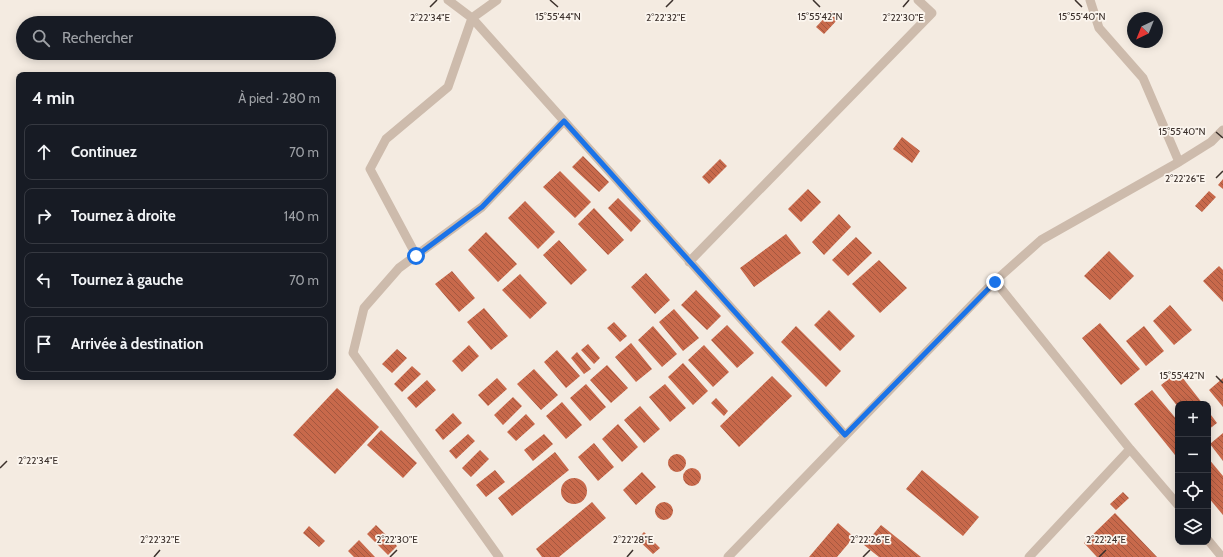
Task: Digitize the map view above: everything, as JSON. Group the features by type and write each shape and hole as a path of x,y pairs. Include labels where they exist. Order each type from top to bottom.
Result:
{"lane":[{"path":"448,0 472,18 845,435"},
{"path":"416,256 370,169 386,139 448,87 472,18 496,0"},
{"path":"689,262 932,13 918,0"},
{"path":"1090,0 1099,28 1143,78 1179,162"},
{"path":"499,557 353,353 364,308 399,268 482,207 564,121"},
{"path":"728,557 995,282 1041,240 1179,162 1211,142 1223,130"},
{"path":"995,282 1130,450 1175,502"},
{"path":"1029,557 1130,450"},
{"path":"1211,544 1222,557"}],"building":[{"path":"831,11 839,18 824,34 816,27"},
{"path":"902,137 920,151 912,163 893,149"},
{"path":"583,156 609,182 599,192 572,167"},
{"path":"720,159 727,166 709,184 702,177"},
{"path":"560,171 591,202 575,218 543,187"},
{"path":"1223,179 1223,189 1218,185"},
{"path":"808,189 821,202 801,222 788,209"},
{"path":"1209,191 1216,197 1202,212 1195,206"},
{"path":"618,198 641,221 631,232 608,208"},
{"path":"525,201 555,232 538,249 508,218"},
{"path":"594,208 624,240 608,255 578,224"},
{"path":"839,214 851,227 824,255 812,242"},
{"path":"486,232 517,264 498,282 468,250"},
{"path":"786,234 801,253 754,287 740,268"},
{"path":"856,237 872,253 848,276 832,260"},
{"path":"559,240 587,270 571,285 543,255"},
{"path":"1109,251 1134,276 1110,300 1084,276"},
{"path":"879,260 907,288 880,313 852,284"},
{"path":"1219,266 1223,270 1223,302 1203,281"},
{"path":"452,271 475,298 459,312 435,284"},
{"path":"646,273 670,300 655,314 631,287"},
{"path":"520,274 547,303 530,319 502,290"},
{"path":"696,290 721,316 707,330 681,305"},
{"path":"1170,305 1192,330 1174,345 1153,321"},
{"path":"484,308 508,336 491,350 467,322"},
{"path":"674,309 699,338 683,351 659,322"},
{"path":"829,310 855,336 840,351 814,325"},
{"path":"614,322 627,336 620,342 607,328"},
{"path":"1100,323 1140,369 1121,385 1082,338"},
{"path":"727,325 754,353 737,368 711,340"},
{"path":"653,326 677,354 662,367 638,340"},
{"path":"796,326 841,371 826,387 781,342"},
{"path":"1144,326 1164,351 1146,366 1126,341"},
{"path":"631,343 652,369 636,382 615,357"},
{"path":"588,344 600,358 594,364 581,350"},
{"path":"469,345 479,356 462,372 452,361"},
{"path":"704,345 729,372 713,387 688,360"},
{"path":"397,349 407,358 392,373 382,364"},
{"path":"557,350 580,376 566,388 544,362"},
{"path":"577,352 591,369 584,374 571,358"},
{"path":"683,363 708,391 693,405 668,377"},
{"path":"607,365 628,388 611,403 590,380"},
{"path":"412,366 421,374 402,392 394,384"},
{"path":"534,369 558,395 541,410 517,384"},
{"path":"1178,372 1201,401 1175,401 1175,403 1161,385"},
{"path":"772,376 792,396 739,447 720,426"},
{"path":"497,378 507,389 488,406 478,395"},
{"path":"1223,378 1223,407 1209,390"},
{"path":"427,380 436,390 416,408 407,398"},
{"path":"586,384 606,407 590,421 570,398"},
{"path":"665,384 686,408 670,422 649,397"},
{"path":"337,388 379,427 335,474 293,435"},
{"path":"1152,390 1175,417 1175,455 1134,404"},
{"path":"513,397 522,406 503,425 494,415"},
{"path":"716,398 728,411 724,416 711,403"},
{"path":"562,402 582,425 566,439 546,416"},
{"path":"640,406 660,429 644,443 624,420"},
{"path":"453,413 462,423 443,440 435,430"},
{"path":"526,414 535,424 516,441 507,432"},
{"path":"1211,415 1217,423 1211,428"},
{"path":"618,424 638,447 622,462 602,439"},
{"path":"381,430 417,463 403,478 367,445"},
{"path":"1223,433 1223,461 1211,445 1211,443"},
{"path":"468,434 475,441 456,459 449,451"},
{"path":"544,434 553,444 533,461 524,450"},
{"path":"594,443 614,467 598,481 578,457"},
{"path":"480,450 489,459 471,477 462,468"},
{"path":"555,452 569,470 512,516 498,498"},
{"path":"677,454 683,457 686,463 683,469 677,472 671,469 668,463 671,457"},
{"path":"1211,462 1223,476 1223,515 1211,501"},
{"path":"692,468 698,471 701,477 698,483 692,486 686,483 683,477 686,471"},
{"path":"495,470 505,482 486,497 476,485"},
{"path":"922,470 979,517 963,536 906,489"},
{"path":"642,472 656,487 636,505 623,490"},
{"path":"574,478 584,481 587,491 584,501 574,504 564,501 561,491 564,481"},
{"path":"1123,492 1129,498 1116,510 1110,504"},
{"path":"592,502 606,518 559,557 542,557 536,549"},
{"path":"664,502 670,505 673,511 670,517 664,520 658,517 655,511 658,505"},
{"path":"1115,513 1157,557 1097,557 1084,543"},
{"path":"838,523 854,537 837,557 809,557"},
{"path":"376,525 397,546 388,555 367,534"},
{"path":"881,525 921,557 879,557 864,545"},
{"path":"309,526 325,541 319,547 303,533"},
{"path":"644,532 660,548 653,554 637,539"},
{"path":"359,540 375,557 354,557 348,551"}],"route":[{"path":"416,256 482,207 564,121 845,435 995,282"}]}
